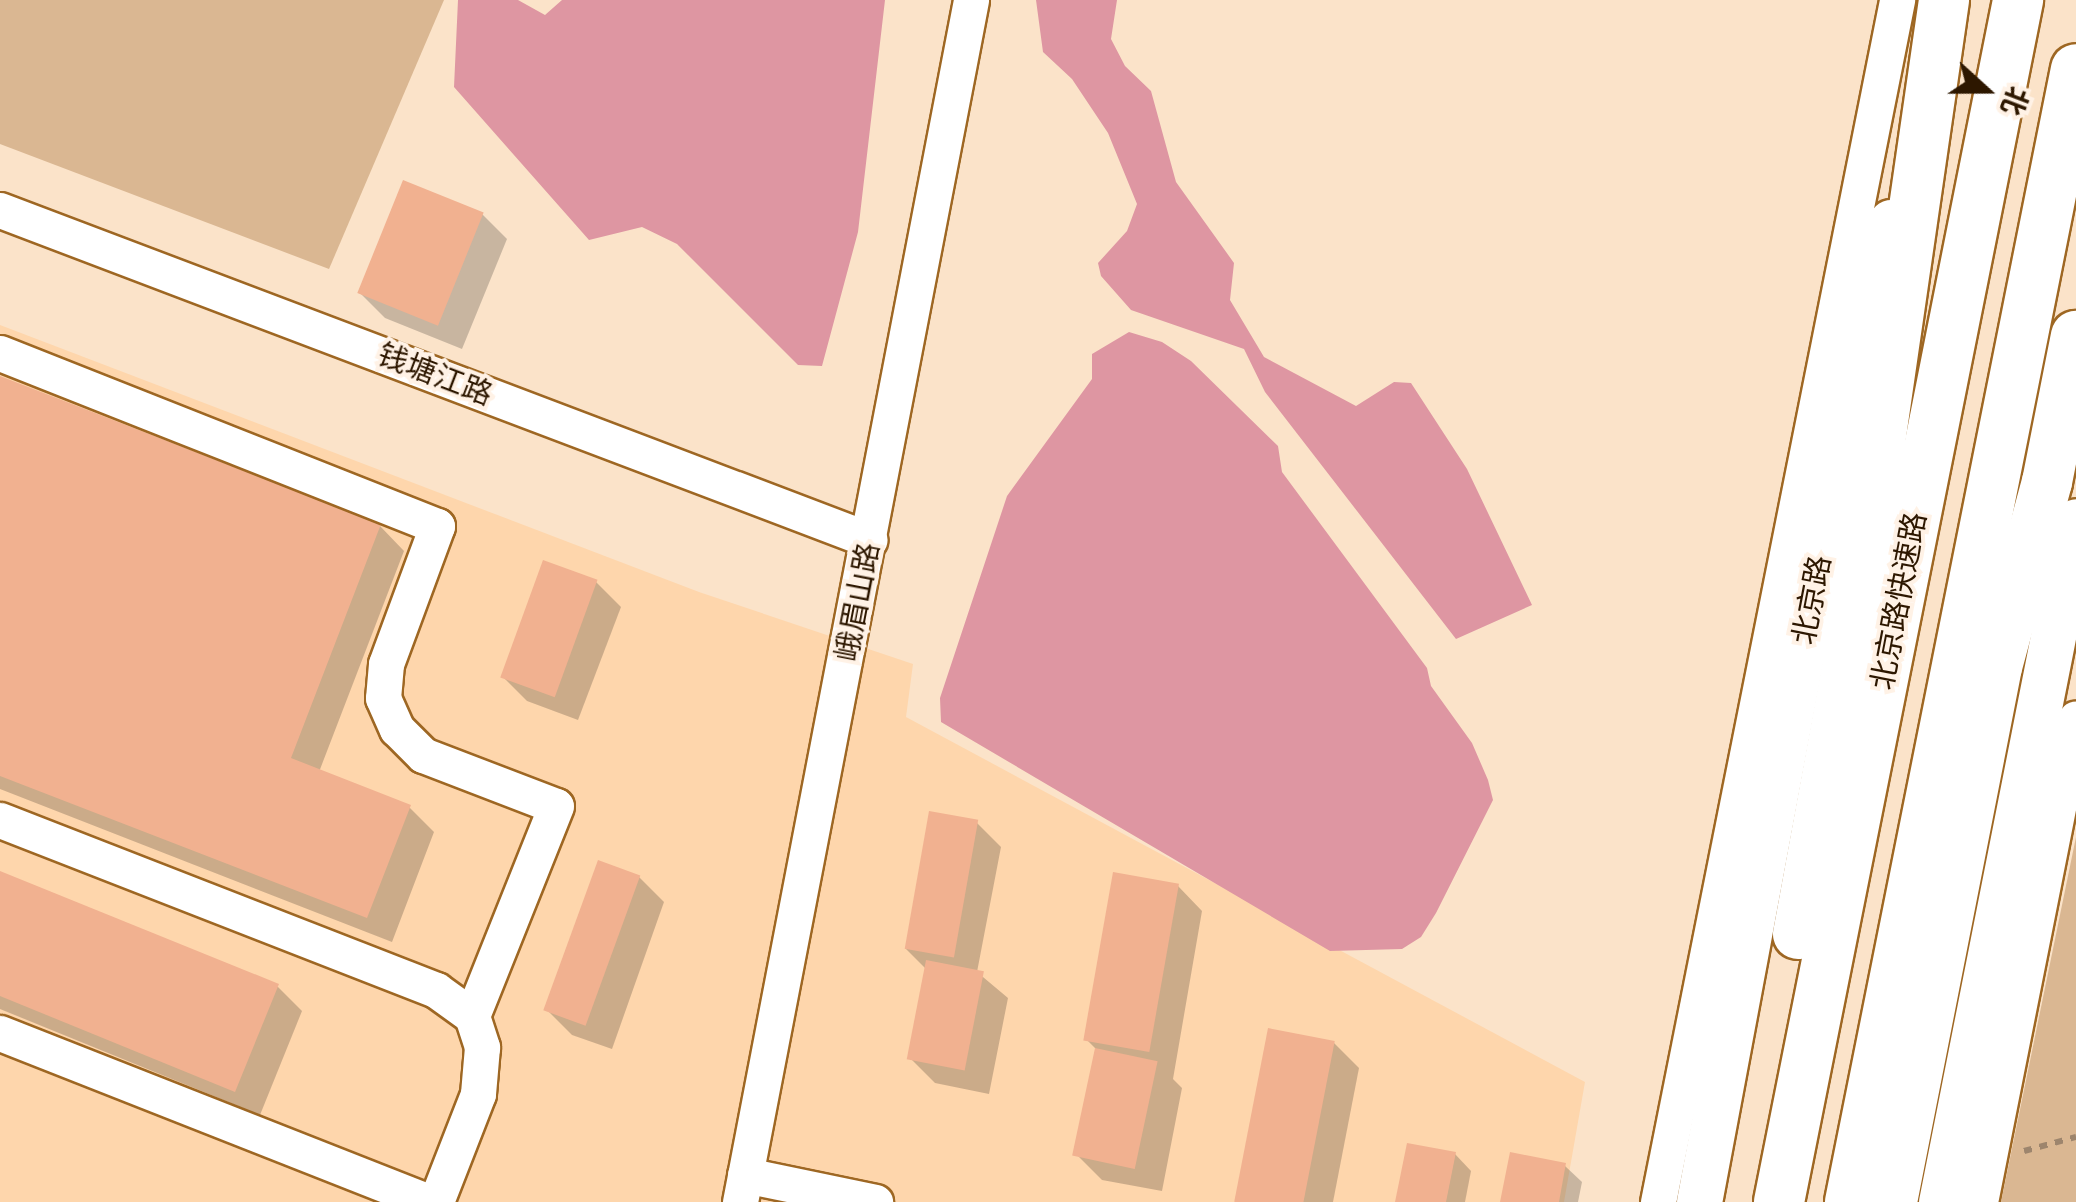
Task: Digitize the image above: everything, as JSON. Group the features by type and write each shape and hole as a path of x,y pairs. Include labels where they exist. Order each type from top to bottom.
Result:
{"highway":[{"path":"1754,1202 1849,657 1941,0"},
{"name":"北京路快速路","path":"1779,1202 2018,0"},
{"path":"1850,1202 2076,70"},
{"path":"1892,1202 1997,667 2047,482 2076,336"}],"main road":[{"name":"北京路","path":"1699,1202 1826,522 1941,0"},
{"path":"1942,1202 2076,521"}],"street":[{"name":"峨眉山路","path":"742,1188 870,540 971,0"},
{"path":"1658,1202 1897,0"},
{"name":"钱塘江路","path":"0,210 870,540"},
{"path":"0,354 438,526 386,664 384,698 397,729 423,755 556,806 472,1016"},
{"path":"1980,1202 2076,718"},
{"path":"0,820 436,990 472,1016 482,1048 478,1094 436,1202"},
{"path":"0,1032 428,1202"},
{"path":"742,1188 856,1200"}],"path":[{"path":"1988,1160 2076,1137"}],"shaded area":[{"path":"0,0 444,0 329,269 0,144"},
{"path":"458,0 518,0 545,15 562,0 885,0 858,232 822,366 798,365 677,244 642,227 589,240 454,87"},
{"path":"1036,0 1117,0 1111,39 1125,66 1151,91 1176,182 1234,263 1230,300 1264,357 1356,406 1394,382 1411,383 1467,469 1532,605 1456,639 1265,392 1244,349 1131,310 1101,276 1098,263 1127,231 1137,204 1108,133 1072,79 1043,52"},
{"path":"0,325 699,592 913,664 906,717 1585,1082 1564,1202 0,1202"},
{"path":"1129,332 1162,342 1191,361 1278,446 1282,472 1427,668 1431,686 1472,743 1493,800 1436,913 1421,937 1402,949 1330,951 941,722 940,698 1007,496 1092,379 1092,354"},
{"path":"2076,837 2076,1202 2001,1202"}],"building":[{"path":"403,180 484,213 438,326 357,293"},
{"path":"0,376 381,524 291,758 411,805 367,918 0,776"},
{"path":"543,560 598,580 555,697 500,677"},
{"path":"929,811 978,820 954,958 905,949"},
{"path":"598,860 640,875 586,1026 543,1010"},
{"path":"0,871 279,984 235,1092 0,996"},
{"path":"1113,872 1179,884 1149,1052 1083,1040"},
{"path":"926,960 984,971 965,1070 907,1059"},
{"path":"1268,1028 1335,1041 1303,1202 1234,1202"},
{"path":"1095,1048 1158,1061 1135,1169 1072,1156"},
{"path":"1407,1143 1456,1152 1446,1202 1395,1202"},
{"path":"1510,1152 1566,1163 1559,1202 1500,1202"}]}
